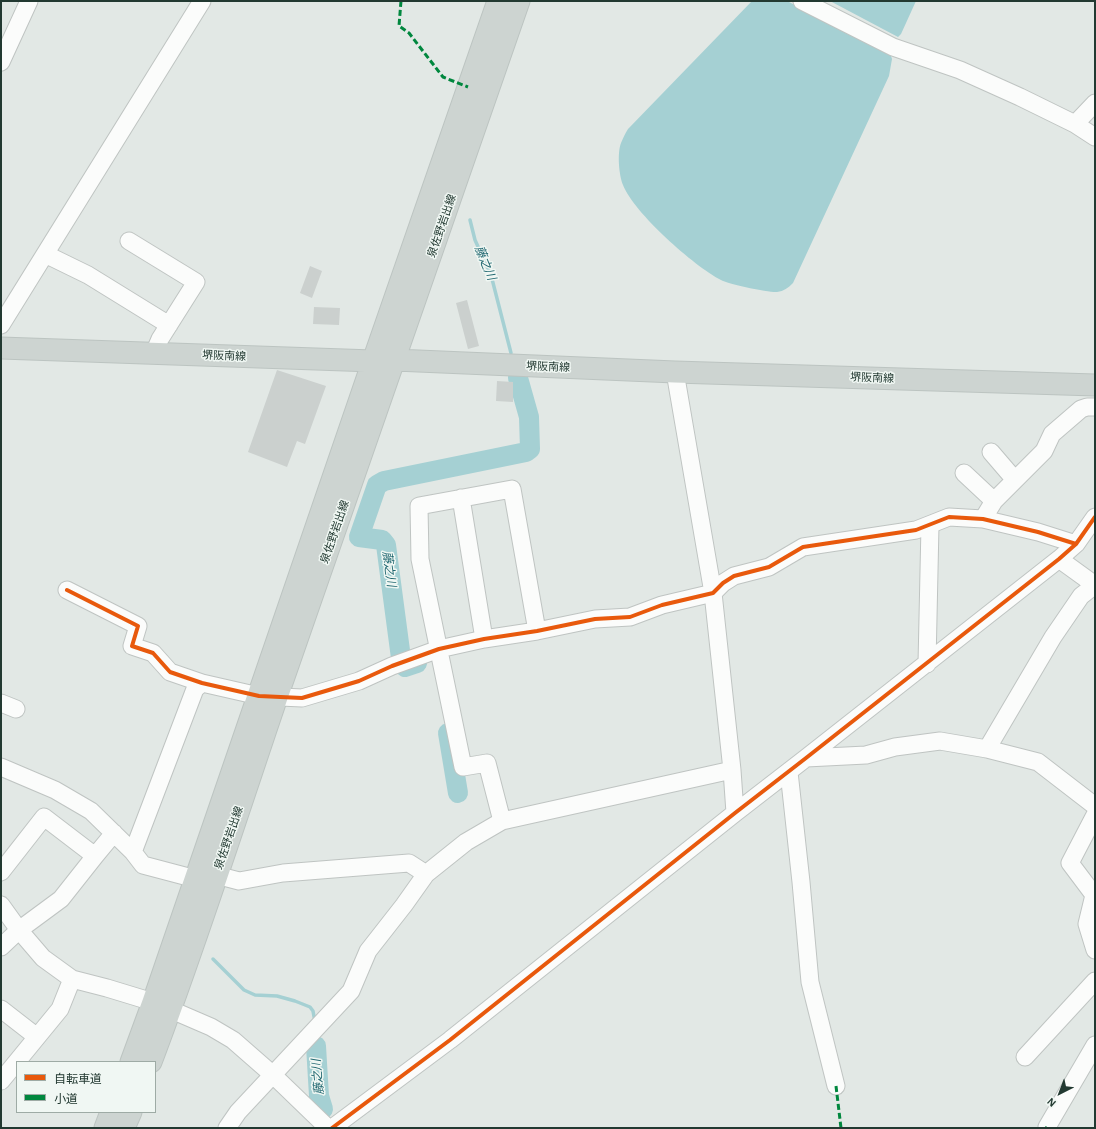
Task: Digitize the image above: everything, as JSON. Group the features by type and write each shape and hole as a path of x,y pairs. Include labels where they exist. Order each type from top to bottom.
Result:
{"main road":[{"name":"泉佐野岩出線","path":"132,1061 162,1006 216,875 268,696 373,361 498,1"},
{"name":"泉佐野岩出線","path":"151,1061 162,1006 196,879 268,696 395,360 519,1"},
{"name":"堺阪南線","path":"1,348 373,361 395,360 675,372 1095,385"},
{"path":"110,1123 130,1113"}],"street":[{"path":"2,56 29,1"},
{"path":"1,325 202,1"},
{"path":"802,1 893,47 960,70 1075,124 1095,137"},
{"path":"1075,124 1095,103"},
{"path":"129,241 196,282 160,339 154,353"},
{"path":"45,254 88,275 169,325"},
{"path":"675,372 713,593 732,770 735,813"},
{"path":"983,519 994,501 1044,451 1052,434 1081,409 1095,407"},
{"path":"991,452 1015,480"},
{"path":"964,473 994,501"},
{"path":"502,821 487,763 463,767 420,559 419,506 512,488 537,631"},
{"path":"461,498 484,639"},
{"path":"66,590 138,626 132,646 153,653 170,672 202,683 268,696 302,698 359,681 403,662 439,649 484,639 537,631 595,619 630,617 662,605 713,593 723,583 734,576 769,567 803,547 916,530 949,517 983,519 1038,532 1076,544"},
{"path":"332,1128 450,1040 735,813 1059,559 1076,544 1095,517"},
{"path":"927,664 930,525"},
{"path":"987,749 1053,637 1081,596 1095,585 1059,559"},
{"path":"133,852 195,689 202,683"},
{"path":"806,758 866,755 894,747 940,741 987,749 1038,762 1095,806"},
{"path":"1,767 55,790 91,811 133,852 143,865 196,879"},
{"path":"227,1128 238,1112 351,991 368,951 426,874 466,842 502,821 732,770"},
{"path":"789,772 810,982 836,1086"},
{"path":"1095,815 1070,863 1094,895 1087,924 1095,950"},
{"path":"1,872 44,817 95,856"},
{"path":"1,947 19,930 61,899 114,834"},
{"path":"216,875 239,881 284,873 409,863 426,874"},
{"path":"1,905 19,930 43,958 72,979 107,988 162,1006 211,1027 233,1040 273,1075 328,1128"},
{"path":"17,1061 60,1009 72,979"},
{"path":"1025,1057 1095,982"},
{"path":"1,1009 37,1037"},
{"path":"1052,1126 1095,1045"},
{"path":"1,1081 16,1063"},
{"path":"129,1128 132,1113"}],"water":[{"path":"752,1 787,1 890,53 892,59 889,76 793,283 786,289 777,292 731,284 709,273 666,238 639,210 629,197 620,176 619,152 628,129"},
{"path":"830,1 916,1 901,34 898,37"}],"building":[{"path":"310,266 322,271 312,298 300,293"},
{"path":"467,300 479,346 468,349 456,303"},
{"path":"314,307 340,308 339,325 313,324"},
{"path":"277,370 326,386 305,444 297,441 287,467 248,452"},
{"path":"497,381 513,382 513,402 496,401"}],"waterway":[{"name":"藤之川","path":"470,220 475,240 491,275 511,353"},
{"name":"藤之川","path":"417,663 405,667 401,658 386,545 382,540 359,537 377,485 384,481 526,452 530,449 529,417 518,378"},
{"name":"藤之川","path":"448,733 458,793"},
{"path":"213,959 244,990 255,995 277,996 310,1007 313,1011 315,1022"},
{"name":"藤之川","path":"316,1046 319,1096 323,1109"}],"marked path":[{"path":"401,1 399,26 409,33 443,77 468,87"},
{"path":"836,1086 841,1128"}],"cycle path":[{"path":"67,590 138,626 132,646 153,653 170,672 202,683 259,696 302,698 359,681 392,666 439,649 484,639 537,631 595,619 630,617 662,605 713,593 723,583 734,576 769,567 803,547 916,530 949,517 983,519 1038,532 1076,544"},
{"path":"332,1128 450,1040 735,813 1059,559 1076,544 1095,517"}]}
